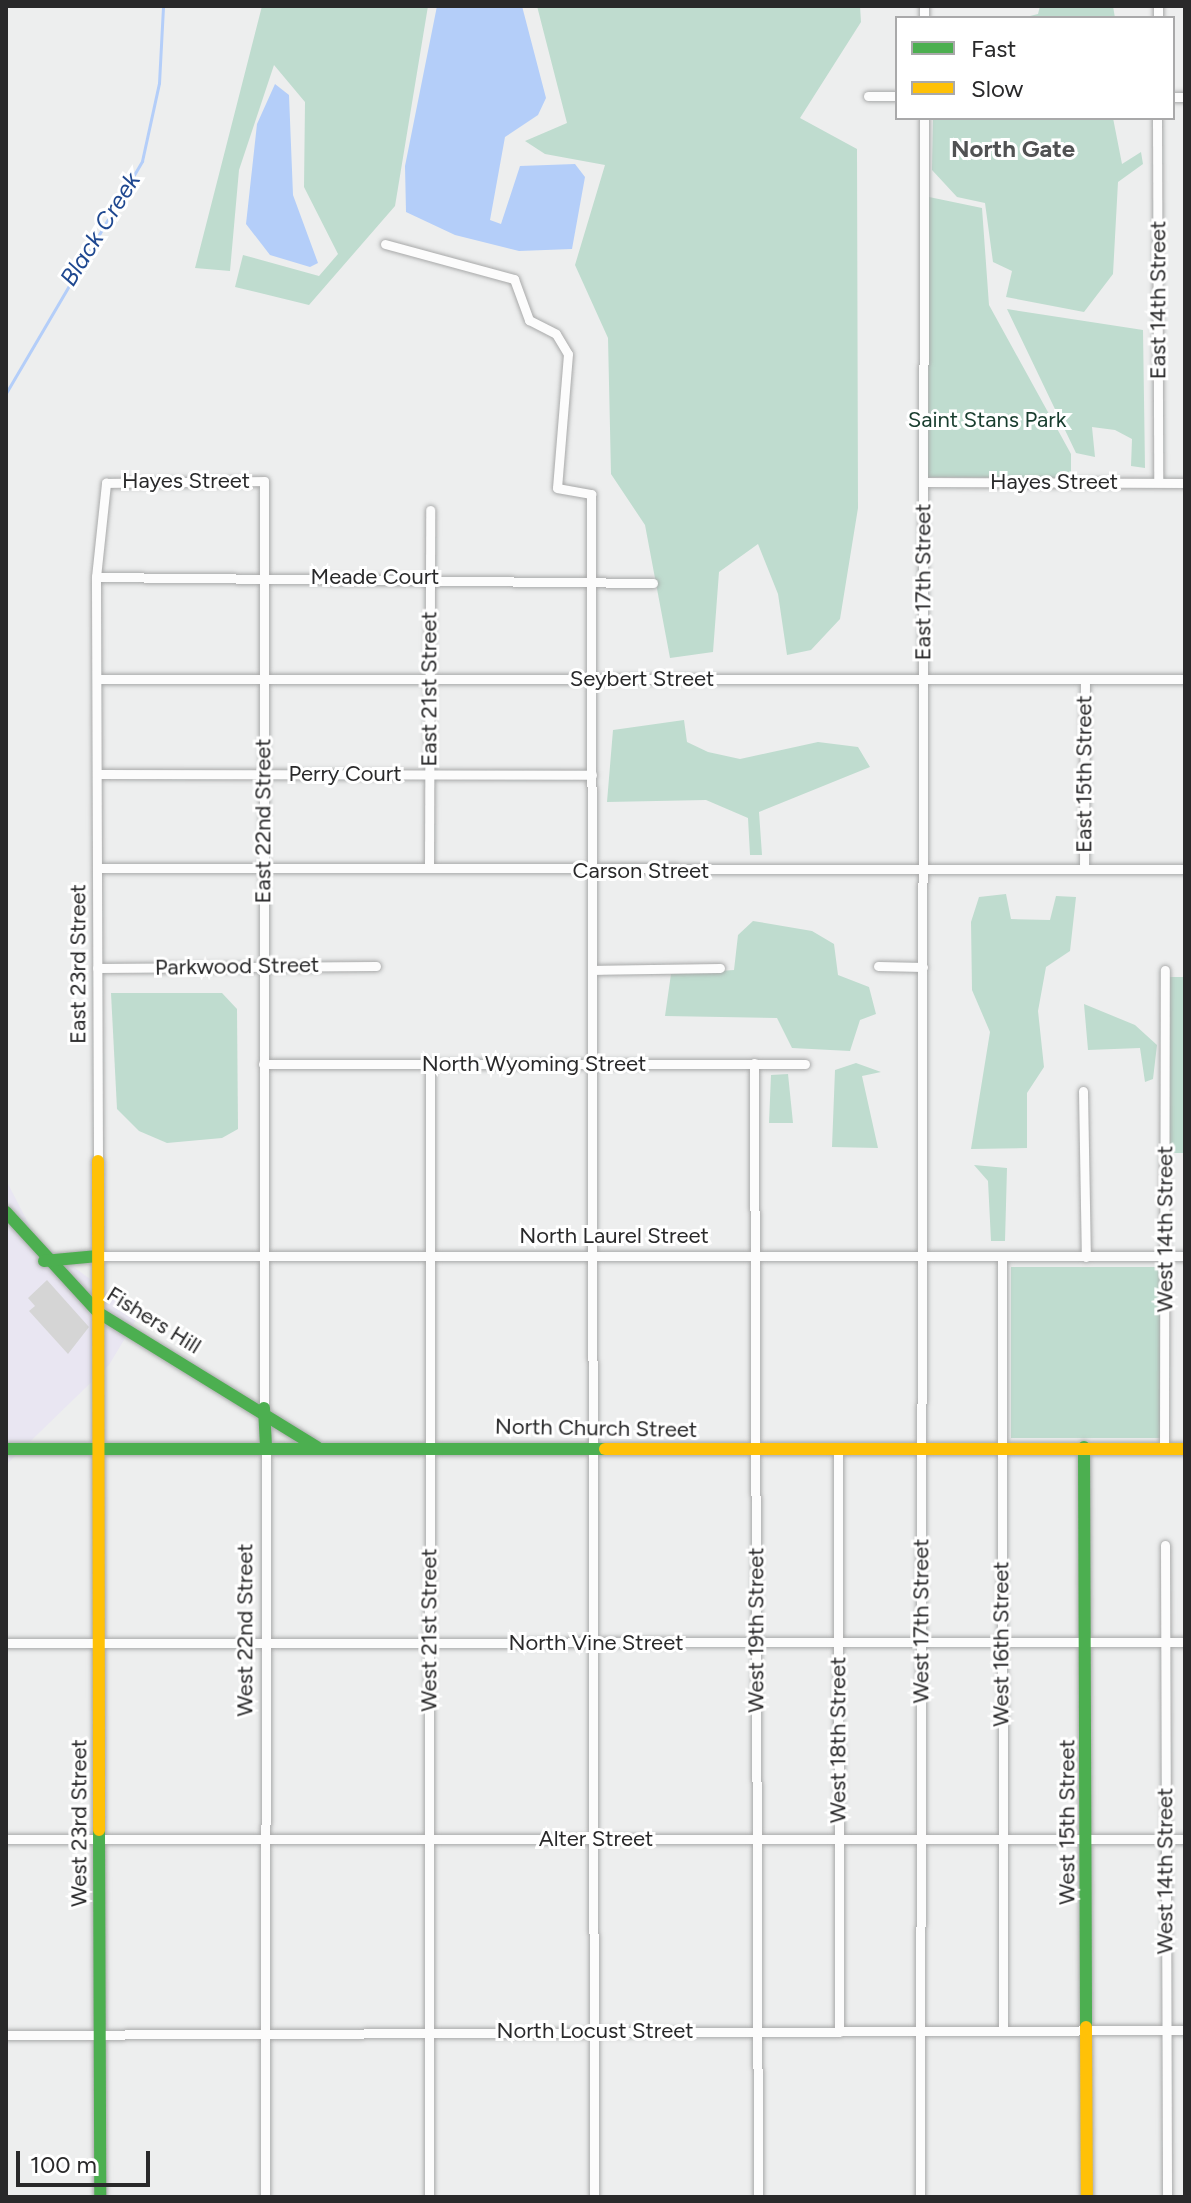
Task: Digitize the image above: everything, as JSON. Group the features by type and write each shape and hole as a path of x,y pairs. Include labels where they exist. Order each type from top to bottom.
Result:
{"main road":[{"name":"East 23rd Street","path":"98,1161 98,1449"},
{"name":"Fishers Hill","path":"6,1212 44,1261 99,1313 264,1408 317,1447"},
{"name":"North Laurel Street","path":"44,1261 98,1256"},
{"name":"West 22nd Street","path":"264,1408 266,1447"},
{"name":"West 15th Street","path":"1084,1447 1087,2197"},
{"name":"North Church Street","path":"6,1449 1185,1449"},
{"name":"West 23rd Street","path":"98,1449 100,2197"}],"street":[{"path":"868,96 895,96"},
{"name":"East 17th Street","path":"922,1046 924,120"},
{"name":"East 14th Street","path":"1157,120 1158,482"},
{"path":"385,244 514,279 529,320 556,334 568,354 557,488 591,494 592,1065 597,1256 597,1448 591,1644 596,1839 594,2197"},
{"name":"Hayes Street","path":"108,481 264,481 264,577"},
{"name":"East 23rd Street","path":"98,1161 100,679 96,577 108,481"},
{"name":"Hayes Street","path":"923,482 1185,483"},
{"name":"East 21st Street","path":"429,868 430,510"},
{"name":"Meade Court","path":"96,577 429,577 653,583"},
{"name":"East 22nd Street","path":"263,1064 264,577"},
{"name":"Seybert Street","path":"100,679 1185,679"},
{"name":"East 15th Street","path":"1084,869 1085,679"},
{"name":"Perry Court","path":"98,774 592,775"},
{"name":"Carson Street","path":"98,868 429,868 593,872 1185,869"},
{"name":"Parkwood Street","path":"97,968 376,966"},
{"path":"878,966 923,967"},
{"path":"592,970 720,968"},
{"name":"West 14th Street","path":"1164,1449 1165,970"},
{"name":"West 17th Street","path":"920,2197 922,1046"},
{"name":"West 19th Street","path":"754,1063 758,2197"},
{"name":"North Wyoming Street","path":"263,1064 805,1064"},
{"name":"West 22nd Street","path":"263,1064 264,1408"},
{"name":"West 21st Street","path":"429,2197 430,1064"},
{"path":"1083,1091 1086,1257"},
{"name":"North Laurel Street","path":"98,1256 1185,1256"},
{"name":"West 16th Street","path":"1002,1256 1003,2031"},
{"name":"West 22nd Street","path":"265,2197 266,1447"},
{"name":"West 18th Street","path":"838,1448 839,2032"},
{"name":"West 14th Street","path":"1165,1545 1167,2197"},
{"name":"North Vine Street","path":"6,1643 98,1646 429,1642 1001,1642 1086,1645 1185,1642"},
{"name":"Alter Street","path":"6,1839 1185,1839"},
{"name":"North Locust Street","path":"6,2035 265,2030 1185,2030"}],"shaded area":[{"path":"6,1180 37,1240 139,1315 109,1365 6,1465"}],"green space":[{"path":"262,6 428,6 395,206 309,305 235,287 243,255 319,276 338,254 304,187 305,102 274,65 239,170 230,271 195,268"},
{"path":"537,6 860,6 861,22 800,118 857,149 858,508 840,619 811,650 787,655 778,594 758,544 719,572 713,652 670,658 645,525 611,474 608,338 575,265 605,165 545,154 525,141 567,123"},
{"path":"1040,6 1113,6 1115,16 1030,16 1038,14"},
{"path":"933,120 1113,120 1122,164 1141,152 1143,164 1118,182 1113,274 1084,312 1006,297 1012,271 993,262 985,203 957,197 932,170"},
{"name":"Saint Stans Park","path":"929,197 982,208 989,305 1071,454 1071,478 928,477"},
{"path":"1007,309 1143,330 1145,468 1131,466 1132,439 1115,430 1092,427 1095,457 1076,453"},
{"path":"684,720 687,742 708,752 740,759 818,742 858,747 870,767 759,812 762,855 750,855 748,818 706,800 607,802 613,730"},
{"path":"1006,894 1011,919 1050,920 1056,896 1076,897 1070,951 1046,967 1038,1011 1044,1067 1027,1093 1027,1148 971,1149 990,1032 972,990 971,922 979,897"},
{"path":"753,921 812,931 834,944 838,975 869,987 876,1014 860,1020 850,1051 792,1048 777,1018 665,1016 671,974 734,970 738,935"},
{"path":"1169,977 1185,977 1185,1153 1169,1153"},
{"path":"111,993 222,993 237,1009 238,1129 222,1138 167,1143 139,1131 117,1109"},
{"path":"1084,1004 1135,1025 1157,1045 1153,1079 1145,1082 1140,1048 1088,1050"},
{"path":"856,1063 881,1072 862,1076 878,1148 832,1147 835,1070"},
{"path":"788,1074 793,1123 769,1123 771,1075"},
{"path":"974,1165 1007,1168 1005,1241 991,1241 988,1181"},
{"path":"1011,1267 1160,1267 1160,1438 1011,1438"}],"water":[{"path":"437,6 522,6 546,98 538,115 505,137 490,220 501,224 520,166 575,164 585,177 572,249 519,251 455,235 406,212 405,166"},
{"path":"275,84 289,95 293,195 318,263 310,267 270,255 246,224 257,124"}],"building":[{"path":"47,1280 89,1327 68,1354 29,1311 35,1306 28,1298"}],"waterway":[{"name":"Black Creek","path":"6,393 142,161 159,83 163,6"}],"traffic: fast":[{"path":"6,1212 99,1313 317,1447"},
{"path":"44,1261 98,1256"},
{"path":"264,1408 266,1447"},
{"path":"1084,1447 1086,2027"},
{"path":"6,1449 605,1449"},
{"path":"99,1830 100,2197"}],"traffic: slow":[{"path":"98,1161 99,1830"},
{"path":"605,1449 1185,1449"},
{"path":"1086,2027 1087,2197"}],"district":[{"name":"North Gate","path":"1013,149"}]}
